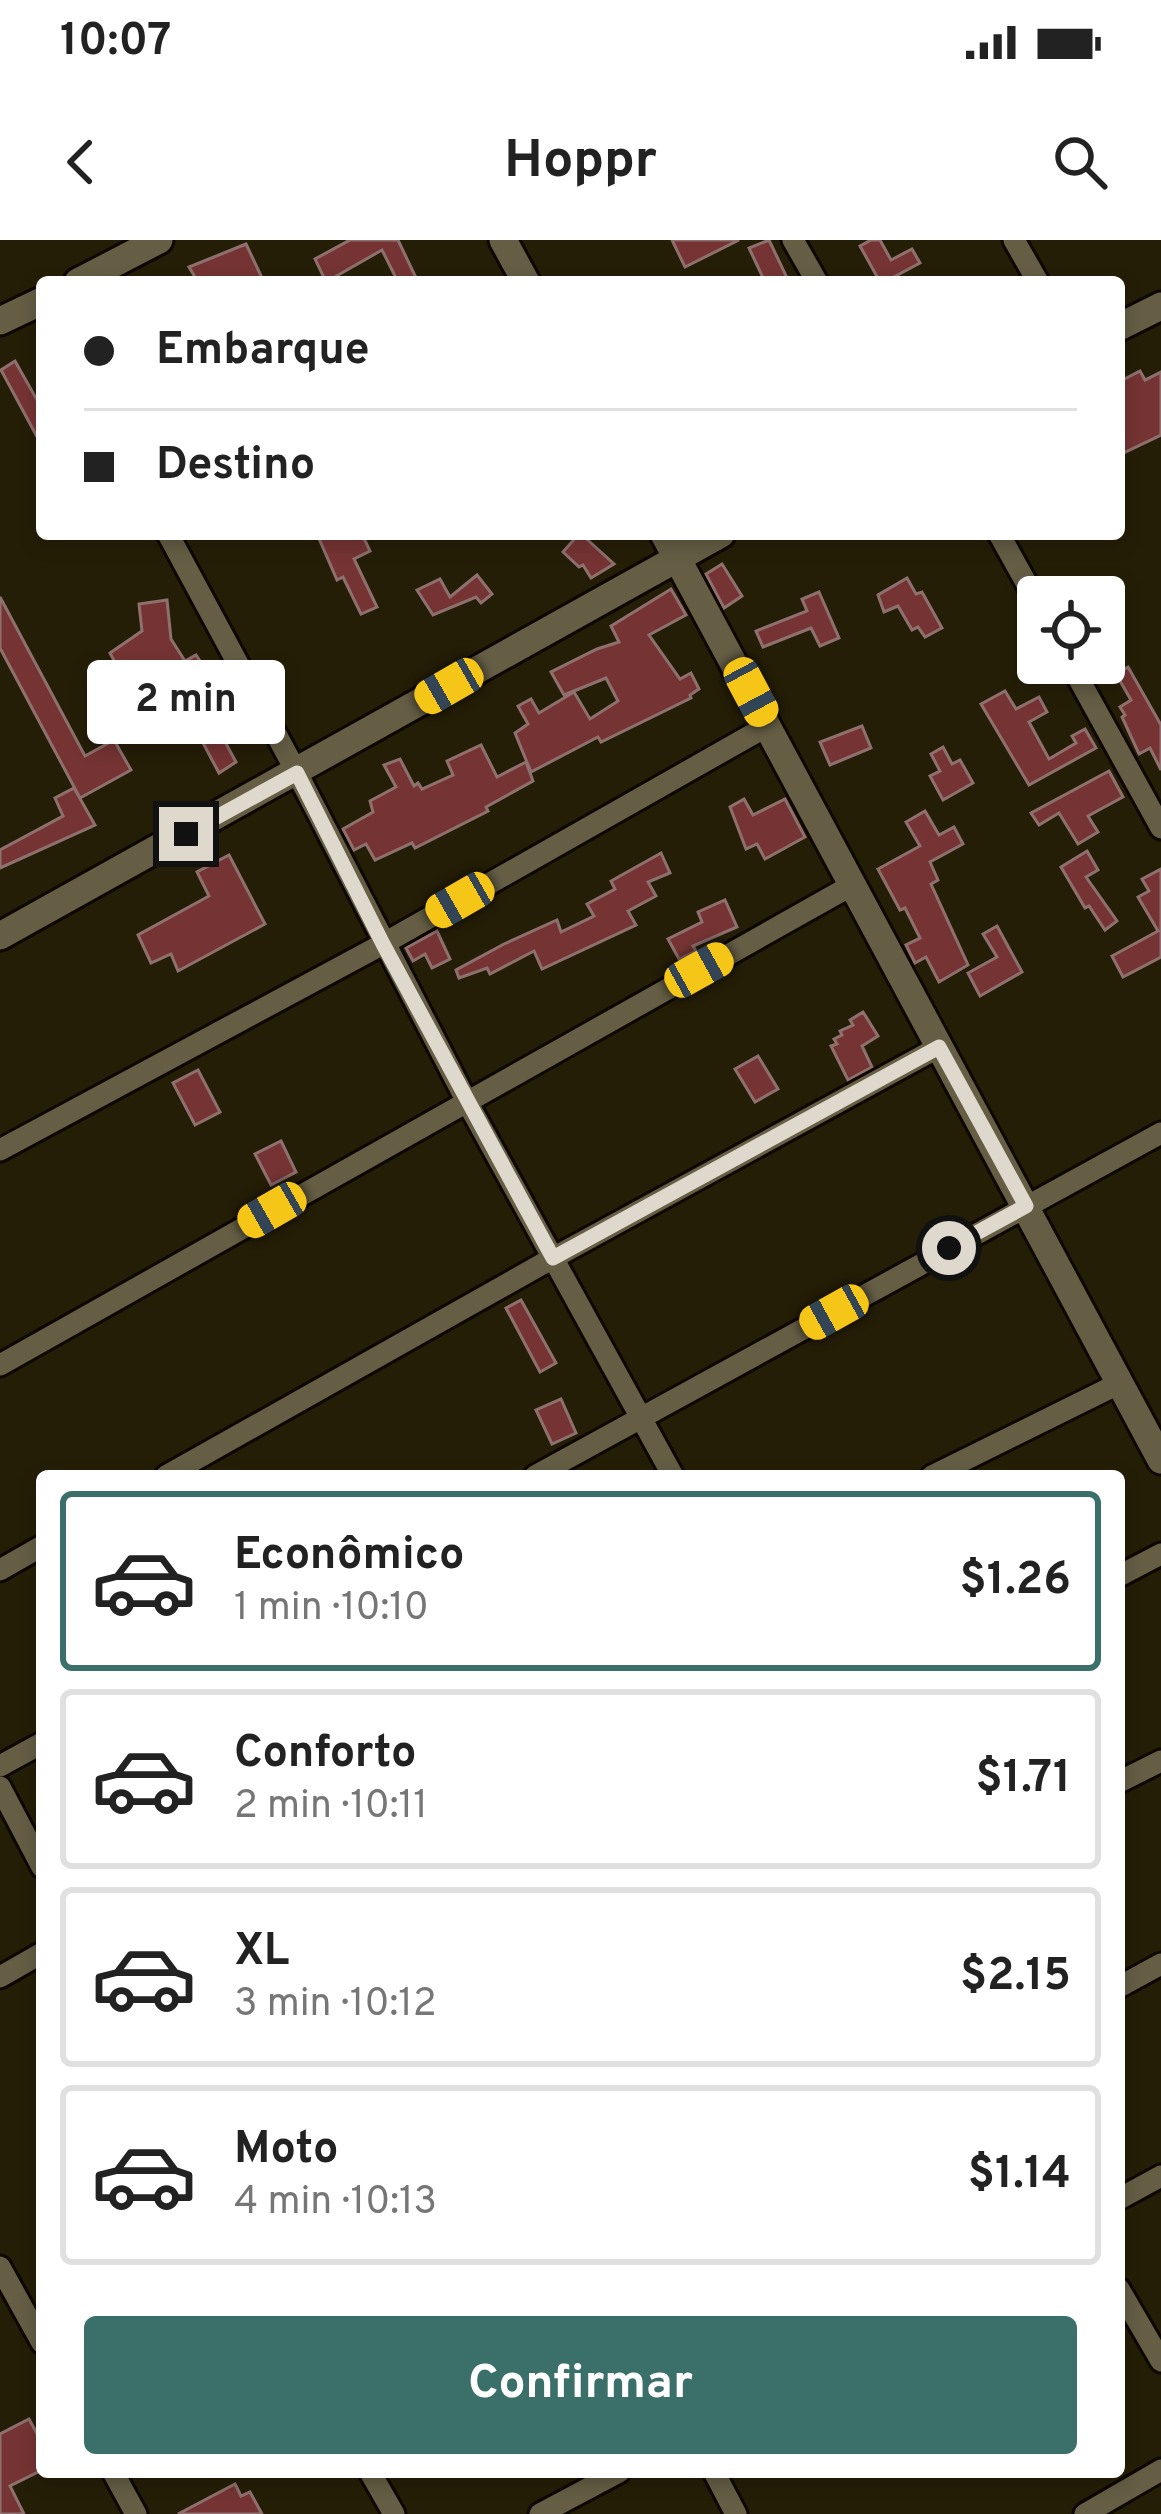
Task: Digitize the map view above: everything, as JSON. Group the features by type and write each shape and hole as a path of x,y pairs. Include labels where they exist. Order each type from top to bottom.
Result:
{"street":[{"path":"90,276 159,240"},
{"path":"503,240 521,276"},
{"path":"794,240 814,276"},
{"path":"1014,240 1035,276"},
{"path":"0,319 36,304"},
{"path":"1125,324 1161,306"},
{"path":"171,540 466,1100 670,1470"},
{"path":"1002,540 1022,576"},
{"path":"0,936 297,773 670,545 1161,1460"},
{"path":"1082,684 1161,828"},
{"path":"0,1150 383,944 769,725"},
{"path":"0,1365 854,884"},
{"path":"177,1470 939,1047"},
{"path":"546,1470 1161,1133"},
{"path":"944,1470 1120,1383"},
{"path":"0,1570 36,1549"},
{"path":"1125,1573 1161,1554"},
{"path":"0,1766 36,1746"},
{"path":"1125,1779 1161,1761"},
{"path":"0,1787 36,1856"},
{"path":"0,1977 36,1956"},
{"path":"1125,1984 1161,1964"},
{"path":"1125,2196 1161,2176"},
{"path":"0,2267 36,2332"},
{"path":"1125,2299 1161,2361"},
{"path":"1085,2514 1161,2470"},
{"path":"116,2478 136,2514"},
{"path":"373,2478 394,2514"},
{"path":"540,2514 608,2478"},
{"path":"716,2478 736,2514"}],"building":[{"path":"350,240 398,240 415,276 395,276 382,250 336,276 323,276 315,259"},
{"path":"672,240 739,240 685,267"},
{"path":"769,240 786,276 762,276 749,248"},
{"path":"880,240 891,260 912,249 920,263 896,276 877,276 860,246"},
{"path":"246,244 261,276 194,276 189,267"},
{"path":"15,361 36,398 36,435 1,370"},
{"path":"1140,371 1145,380 1161,372 1161,435 1125,452 1125,379"},
{"path":"320,540 365,540 370,551 354,559 377,607 361,614 343,577 337,580"},
{"path":"574,540 588,540 614,564 591,578 583,565 579,567 563,552"},
{"path":"722,564 742,596 724,608 706,574"},
{"path":"477,575 492,594 481,603 476,597 433,615 417,590 440,579 450,597"},
{"path":"907,578 916,594 922,592 942,628 925,637 918,627 912,630 898,606 884,612 878,595"},
{"path":"671,589 686,615 649,635 680,679 691,673 699,689 691,698 601,742 598,737 531,772 515,733 528,724 518,706 531,699 539,713 574,692 590,719 618,701 606,678 564,695 551,672 619,642 611,626"},
{"path":"819,592 839,638 820,646 811,628 763,647 756,631 807,611 802,599"},
{"path":"0,597 85,756 114,740 131,770 80,798 0,648"},
{"path":"167,600 171,639 185,661 196,655 215,684 199,694 236,762 219,773 186,711 152,732 110,653 142,631 139,604"},
{"path":"1125,669 1161,725 1161,770 1150,748 1139,754 1122,717 1120,707 1131,700 1122,684"},
{"path":"1005,691 1016,709 1039,697 1047,712 1029,722 1049,759 1076,743 1072,736 1085,729 1096,748 1029,785 981,704"},
{"path":"862,726 871,748 830,765 820,742"},
{"path":"481,745 497,777 526,762 533,781 486,807 488,811 415,848 412,843 375,860 366,844 354,850 343,829 373,812 370,801 396,787 384,765 400,759 414,786 418,783 422,789 453,775 447,761"},
{"path":"943,747 952,764 960,760 973,783 943,800 930,776 940,771 931,754"},
{"path":"1109,771 1123,797 1088,816 1098,832 1078,844 1059,813 1039,825 1031,813"},
{"path":"74,788 95,825 0,868 0,850 63,816 55,798"},
{"path":"744,799 753,815 785,799 805,837 765,859 757,844 746,849 730,807"},
{"path":"925,811 939,835 954,827 963,844 930,862 938,880 931,884 968,965 939,982 926,957 915,963 906,945 920,938 878,869 920,846 906,822"},
{"path":"1087,851 1098,870 1086,877 1117,921 1105,930 1089,906 1085,908 1061,867"},
{"path":"661,853 670,873 648,882 656,896 628,911 636,925 542,969 534,951 490,974 487,968 459,978 456,970 504,944 557,920 561,932 594,916 587,904 615,889 611,881"},
{"path":"229,855 265,924 178,971 171,954 151,963 138,935 209,896 197,872"},
{"path":"1161,869 1161,957 1123,977 1112,956 1158,931 1138,897 1149,891 1142,879"},
{"path":"725,900 737,927 693,946 696,951 679,959 668,939 702,922 698,912"},
{"path":"997,926 1022,972 980,996 968,973 997,957 983,934"},
{"path":"437,931 450,959 432,968 425,954 413,961 406,948"},
{"path":"863,1012 878,1036 862,1046 872,1067 848,1080 831,1046 837,1044 834,1039 842,1035 840,1031 853,1025 850,1020"},
{"path":"758,1056 778,1089 755,1102 735,1069"},
{"path":"198,1070 220,1112 195,1125 173,1083"},
{"path":"281,1141 296,1172 271,1185 255,1154"},
{"path":"521,1300 556,1363 540,1372 506,1308"},
{"path":"561,1399 576,1433 552,1444 536,1410"},
{"path":"29,2419 36,2432 36,2473 10,2486 24,2514 0,2514 0,2434"},
{"path":"235,2484 241,2496 250,2492 262,2514 178,2514"}],"route":[{"path":"186,834 297,773 383,944 553,1258 939,1047 1026,1206 949,1248"}]}
